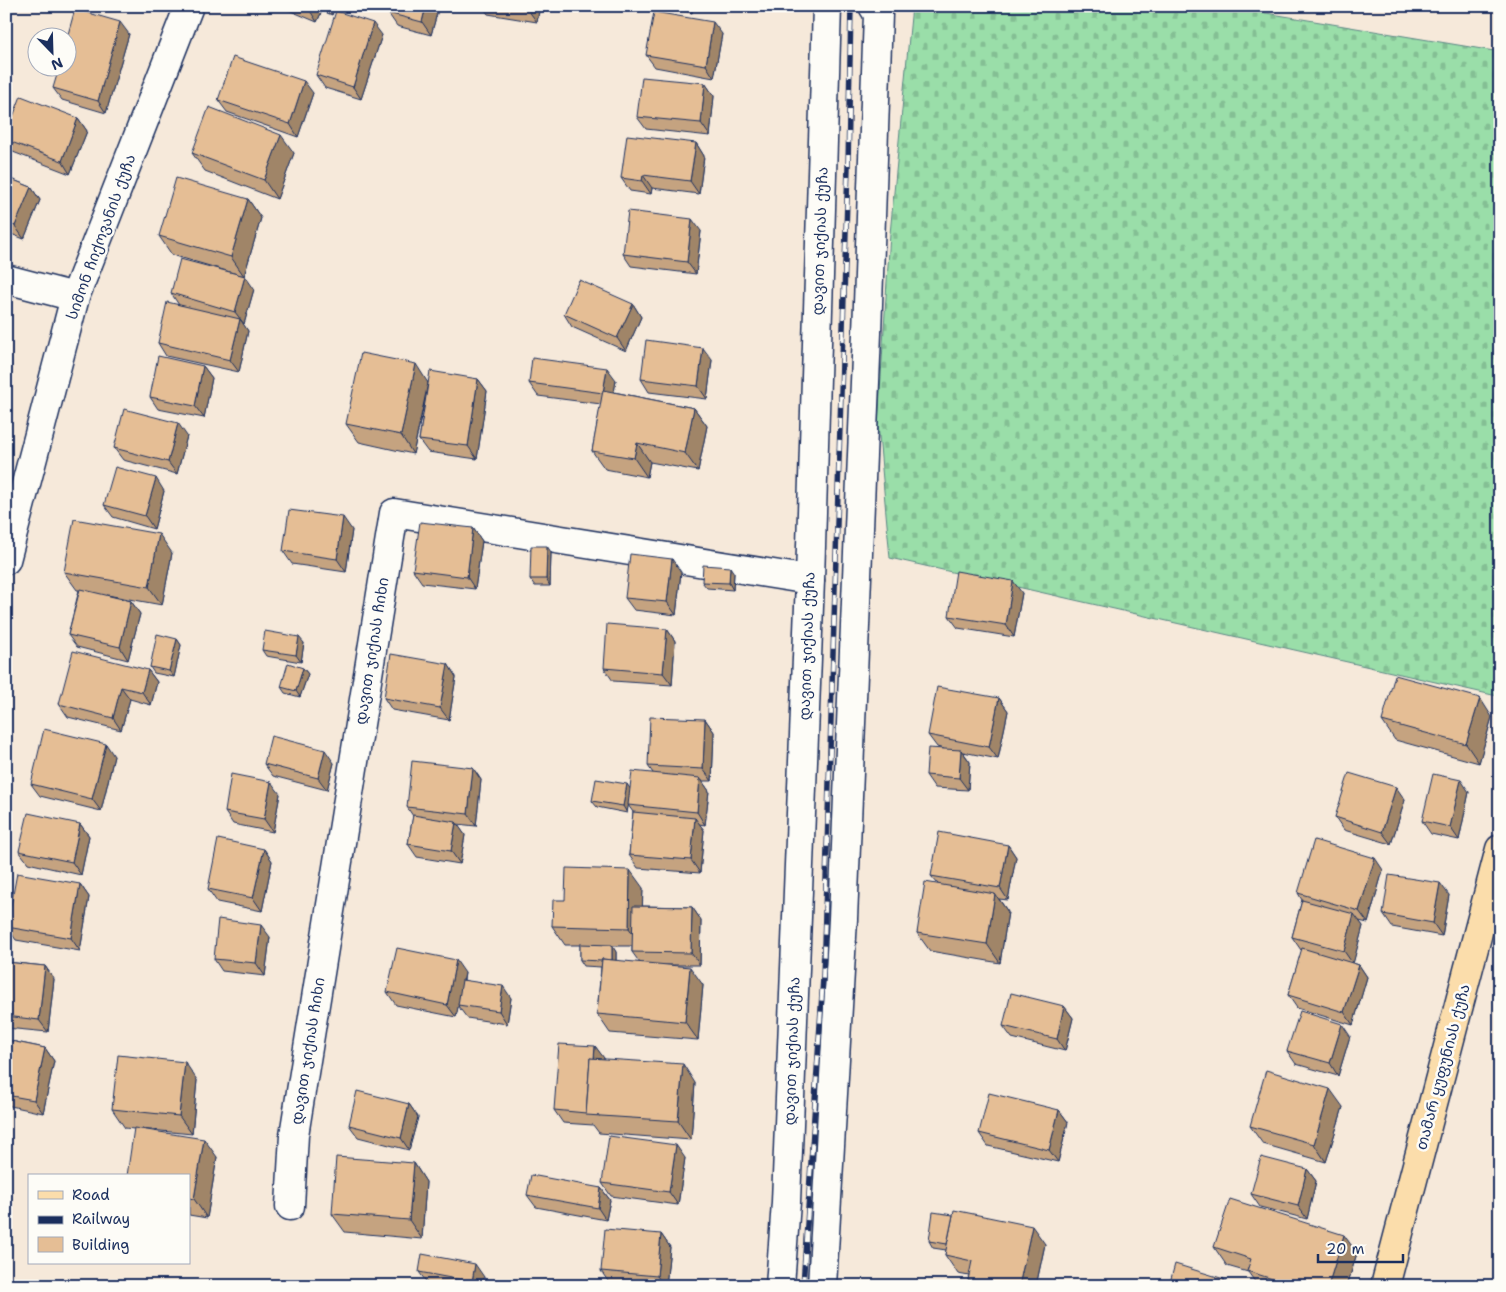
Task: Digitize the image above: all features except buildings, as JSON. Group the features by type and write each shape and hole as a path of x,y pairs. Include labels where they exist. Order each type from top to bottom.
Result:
{"main road":[{"name":"თამარ ყუფუნიას ქუჩა","path":"1385,1286 1500,849"}],"street":[{"name":"სიმონ ჩიქოვანის ქუჩა","path":"6,560 75,297 189,6"},
{"name":"დავით ჯიქიას ქუჩა","path":"780,1286 786,1202 810,580 827,6"},
{"path":"822,1286 843,919 866,353 875,10"},
{"path":"6,279 75,297"},
{"name":"დავით ჯიქიას ჩიხი","path":"290,1206 294,1135 394,514 810,580"}],"green space":[{"path":"912,6 1224,6 1500,52 1500,686 1497,696 890,558 878,424 890,234"}],"railway":[{"path":"803,1286 823,978 848,167 851,6"}]}
